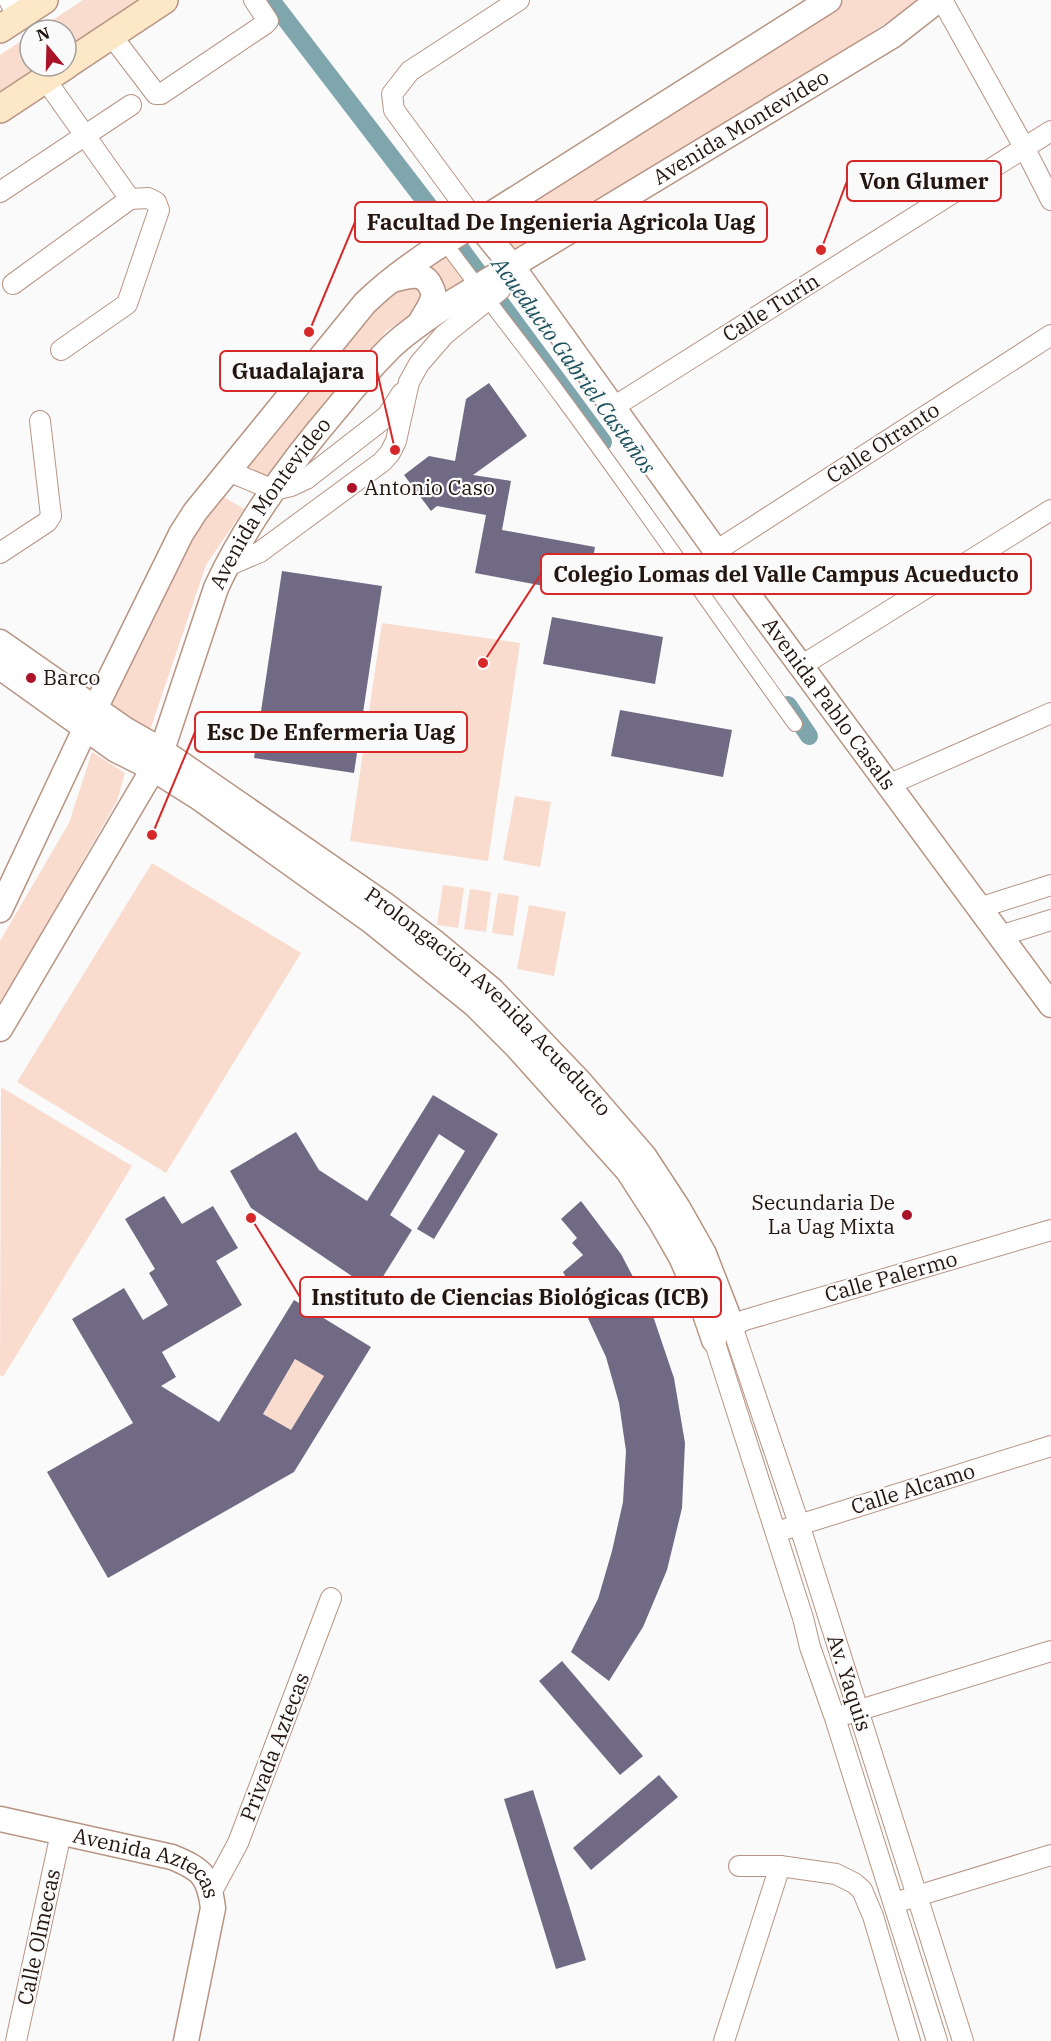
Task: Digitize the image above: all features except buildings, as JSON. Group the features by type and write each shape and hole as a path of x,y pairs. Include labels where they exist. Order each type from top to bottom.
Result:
{"main road":[{"path":"9,15 44,0"},
{"path":"78,57 164,0"},
{"path":"0,109 47,78"}],"street":[{"path":"111,35 156,94 161,94 266,24 267,17 254,0"},
{"name":"Avenida Pablo Casals","path":"519,0 410,71 392,94 394,110 512,267 716,551 1051,1005"},
{"path":"0,910 181,534 195,512 365,303 438,234 477,223 829,0"},
{"path":"940,0 1024,147 1051,200"},
{"name":"Avenida Montevideo","path":"0,1029 157,759 225,567 274,490 314,435 390,347 420,323 483,293 512,267 892,36 940,0"},
{"path":"62,78 85,135 130,199"},
{"path":"0,192 132,105"},
{"name":"Calle Turín","path":"612,408 1051,130"},
{"path":"13,284 130,199 148,198 156,201 159,210 127,304 61,350"},
{"path":"438,234 564,400 795,724"},
{"path":"387,282 412,275 422,276 429,282 433,291 433,300 420,323"},
{"path":"228,471 274,490 291,486 306,478 387,416 419,364 483,293"},
{"name":"Calle Otranto","path":"716,551 1051,335"},
{"path":"225,567 260,552 382,462 396,441 409,382"},
{"path":"0,554 48,522 51,516 40,421"},
{"path":"801,666 1051,510"},
{"path":"0,642 91,718"},
{"path":"0,668 91,718"},
{"path":"888,785 1051,713"},
{"name":"Prolongación Avenida Acueducto","path":"91,718 133,735 157,759 384,904 433,940 484,998 580,1082 644,1156 678,1208 704,1254 723,1333"},
{"path":"979,908 1051,885"},
{"path":"1000,936 1051,920"},
{"name":"Calle Palermo","path":"723,1333 745,1320 1051,1230"},
{"name":"Av. Yaquis","path":"723,1333 799,1524 963,2041"},
{"name":"Av. Yaquis","path":"723,1333 775,1532 937,2041"},
{"name":"Calle Alcamo","path":"775,1532 1051,1446"},
{"name":"Privada Aztecas","path":"211,1893 238,1843 331,1598"},
{"path":"835,1718 1051,1651"},
{"name":"Avenida Aztecas","path":"0,1819 172,1857 195,1867 205,1879 211,1893 213,1908 186,2041"},
{"name":"Calle Olmecas","path":"16,2041 61,1833"},
{"path":"894,1903 1051,1855"},
{"path":"739,1866 780,1866 836,1874 862,1890 873,1916 906,2037"},
{"path":"724,2041 780,1866"}],"shaded area":[{"path":"83,0 152,0 78,48 78,18 56,18"},
{"path":"836,0 921,0 696,147 517,257 488,224"},
{"path":"18,43 18,78 32,78 0,99 0,55"},
{"path":"450,254 465,280 386,331 268,483 235,469 342,336 385,300"},
{"path":"217,493 244,509 206,565 147,739 105,709 135,643"},
{"path":"382,623 520,643 488,861 350,841"},
{"path":"92,752 125,773 117,801 0,1006 0,941 69,823"},
{"path":"515,796 551,802 540,867 503,860"},
{"path":"152,863 301,953 166,1173 17,1082"},
{"path":"443,885 464,888 458,928 437,925"},
{"path":"470,889 491,892 486,932 464,929"},
{"path":"498,893 519,896 513,936 492,933"},
{"path":"529,905 566,912 554,976 517,969"},
{"path":"1,1087 132,1166 3,1377 0,1375"},
{"path":"295,1359 324,1376 291,1430 263,1414"}],"waterway":[{"name":"Acueducto Gabriel Castaños","path":"271,0 435,214 603,442"},
{"name":"Acueducto Gabriel Castaños","path":"788,705 809,736"}],"place":[{"name":"Von Glumer","path":"821,250"},
{"name":"Facultad De Ingenieria Agricola Uag","path":"309,332"},
{"name":"Guadalajara","path":"395,450"},
{"name":"Antonio Caso","path":"352,488"},
{"name":"Colegio Lomas del Valle Campus Acueducto","path":"483,663"},
{"name":"Barco","path":"31,678"},
{"name":"Esc De Enfermeria Uag","path":"152,835"},
{"name":"Secundaria De La Uag Mixta","path":"907,1215"},
{"name":"Instituto de Ciencias Biológicas (ICB)","path":"251,1218"}]}
